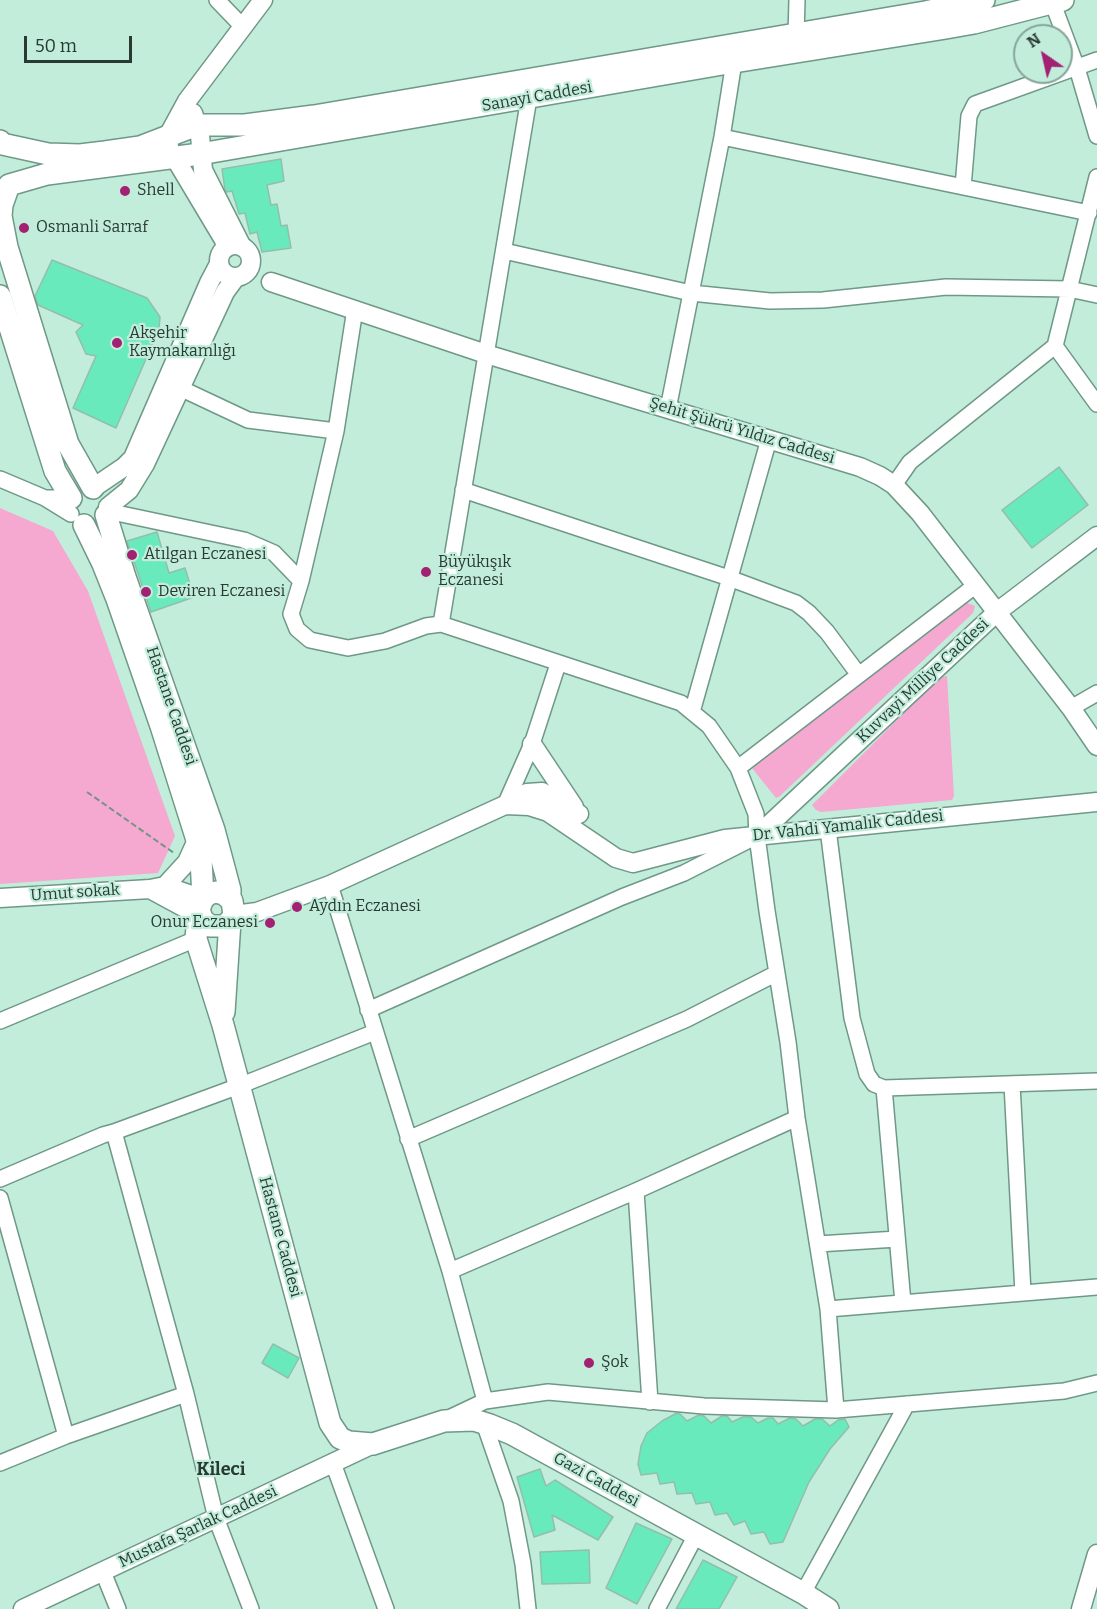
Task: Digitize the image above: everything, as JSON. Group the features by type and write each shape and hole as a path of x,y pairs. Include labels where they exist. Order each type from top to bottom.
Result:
{"main road":[{"name":"Sanayi Caddesi","path":"1,142 48,154 80,155 140,147 197,125 245,125 315,116 984,0"},
{"name":"Sanayi Caddesi","path":"5,188 47,174 200,154 974,23 1058,2"},
{"path":"1,142 10,152 16,166 15,173 5,188 2,205 1,216 7,247 68,444 93,488 104,495 107,511 96,524 75,512 80,489 93,488"},
{"name":"Hastane Caddesi","path":"0,296 55,471 103,564 134,643 197,840 201,858 202,911 195,939 223,1025 330,1423 342,1437"},
{"name":"Hastane Caddesi","path":"107,511 125,577 214,830 230,890 231,911 223,1025"},
{"path":"216,892 224,894 231,911 224,926 214,927 207,924 202,911 209,894 216,892"},
{"name":"Gazi Caddesi","path":"342,1437 373,1444 444,1421 460,1419 484,1423 512,1434 803,1593 828,1609"}],"street":[{"path":"217,0 243,27"},
{"path":"236,262 169,148 168,136 187,101 263,0"},
{"path":"796,34 797,0"},
{"path":"1058,2 1097,136"},
{"path":"963,187 969,116 975,104 1097,60"},
{"path":"668,409 722,137 734,62"},
{"path":"441,624 529,98"},
{"path":"107,511 129,490 146,464 225,292 236,262 202,170 197,125 187,101"},
{"path":"722,137 1089,213"},
{"path":"894,485 910,462 1055,346 1097,177"},
{"path":"504,251 691,293 791,302 946,287 1069,289 1097,295"},
{"path":"93,488 133,458 209,283 236,262"},
{"name":"Şehit Şükrü Yıldız Caddesi","path":"236,262 272,282 486,354 860,467 880,476 894,485 920,513 1071,708 1097,746"},
{"path":"355,309 336,431 301,581 291,614 297,629 310,640 348,648 385,641 426,626 441,624 681,703 709,726 738,768 756,814 757,836 797,1118 828,1310 836,1410"},
{"path":"1055,346 1097,404"},
{"path":"180,388 248,420 336,431"},
{"path":"692,712 769,439"},
{"path":"0,479 75,512"},
{"path":"463,490 729,578 796,603 827,632 859,675"},
{"path":"107,511 244,540 274,553 301,581"},
{"name":"Kuvvayi Milliye Caddesi","path":"757,836 997,612 1097,536"},
{"path":"738,768 976,585"},
{"path":"505,805 532,744 558,664"},
{"path":"1071,708 1097,693"},
{"name":"Dr. Vahdi Yamalık Caddesi","path":"532,744 605,850"},
{"name":"Dr. Vahdi Yamalık Caddesi","path":"231,911 257,912 330,885 527,793 542,792 579,814"},
{"name":"Dr. Vahdi Yamalık Caddesi","path":"505,805 529,806 548,812 616,858 633,863 725,839 1097,802"},
{"path":"828,829 852,1018 867,1074 874,1084 884,1088 1097,1081"},
{"path":"368,1010 622,897 684,873 757,836"},
{"path":"197,840 187,862 158,887 202,911"},
{"path":"330,885 450,1271 485,1401"},
{"name":"Umut sokak","path":"0,898 158,887"},
{"path":"0,1021 195,939"},
{"path":"408,1139 687,1019 777,972"},
{"path":"0,1179 103,1135 239,1086 375,1032"},
{"path":"1012,1084 1023,1293"},
{"path":"884,1088 903,1303"},
{"path":"450,1271 636,1191 797,1118"},
{"path":"114,1132 186,1394 216,1518 251,1609"},
{"path":"636,1191 651,1402"},
{"path":"0,1198 66,1436"},
{"path":"818,1244 897,1239"},
{"path":"828,1310 1097,1287"},
{"path":"444,1421 485,1401 548,1392 704,1406 836,1410 1064,1391 1097,1383"},
{"path":"0,1463 66,1436 186,1394"},
{"path":"803,1593 907,1404"},
{"path":"484,1423 511,1502 523,1564 528,1609"},
{"path":"342,1437 333,1463 386,1609"},
{"name":"Mustafa Şarlak Caddesi","path":"22,1609 373,1444"},
{"path":"657,1609 696,1534"},
{"path":"1081,1609 1097,1554"},
{"path":"104,1572 118,1609"}],"path":[{"path":"87,792 187,862"}],"shaded area":[{"path":"0,508 53,531 88,591 175,836 158,873 0,884"},
{"path":"965,602 975,606 973,613 776,798 752,768"},
{"path":"947,676 954,796 952,800 821,812 816,810 812,805 940,677"}],"building":[{"path":"281,159 284,181 267,185 271,205 277,204 281,226 287,225 291,248 262,252 257,232 250,234 245,213 239,214 232,191 225,190 222,169"},
{"name":"Akşehir Kaymakamlığı","path":"52,260 147,298 160,317 159,329 116,428 73,408 96,356 86,354 76,332 83,325 38,305 35,296"},
{"path":"1059,467 1088,505 1032,548 1002,510"},
{"path":"157,532 169,573 185,568 194,597 151,612 127,541"},
{"path":"273,1344 299,1358 288,1378 262,1363"},
{"path":"677,1413 687,1421 699,1415 704,1416 711,1423 722,1416 727,1416 732,1422 743,1417 751,1417 758,1423 773,1418 778,1424 790,1418 796,1419 803,1426 815,1419 822,1419 830,1426 838,1420 845,1419 849,1427 830,1449 809,1482 783,1542 770,1544 764,1532 751,1534 745,1521 734,1525 727,1513 715,1515 710,1502 696,1504 692,1493 677,1494 674,1482 660,1484 657,1473 641,1475 638,1464 641,1446 647,1433"},
{"path":"540,1469 546,1486 555,1480 613,1517 598,1540 552,1515 555,1530 534,1537 517,1477"},
{"path":"636,1523 672,1539 637,1604 606,1588"},
{"path":"589,1550 590,1583 542,1584 540,1552"},
{"path":"703,1560 737,1577 719,1609 676,1609"}],"place":[{"name":"Shell","path":"125,191"},
{"name":"Osmanli Sarraf","path":"24,228"},
{"name":"Akşehir Kaymakamlığı","path":"117,343"},
{"name":"Atılgan Eczanesi","path":"132,555"},
{"name":"Büyükışık Eczanesi","path":"426,572"},
{"name":"Deviren Eczanesi","path":"146,592"},
{"name":"Aydın Eczanesi","path":"297,907"},
{"name":"Onur Eczanesi","path":"270,923"},
{"name":"Şok","path":"589,1363"}],"district":[{"name":"Kileci","path":"221,1470"}]}
